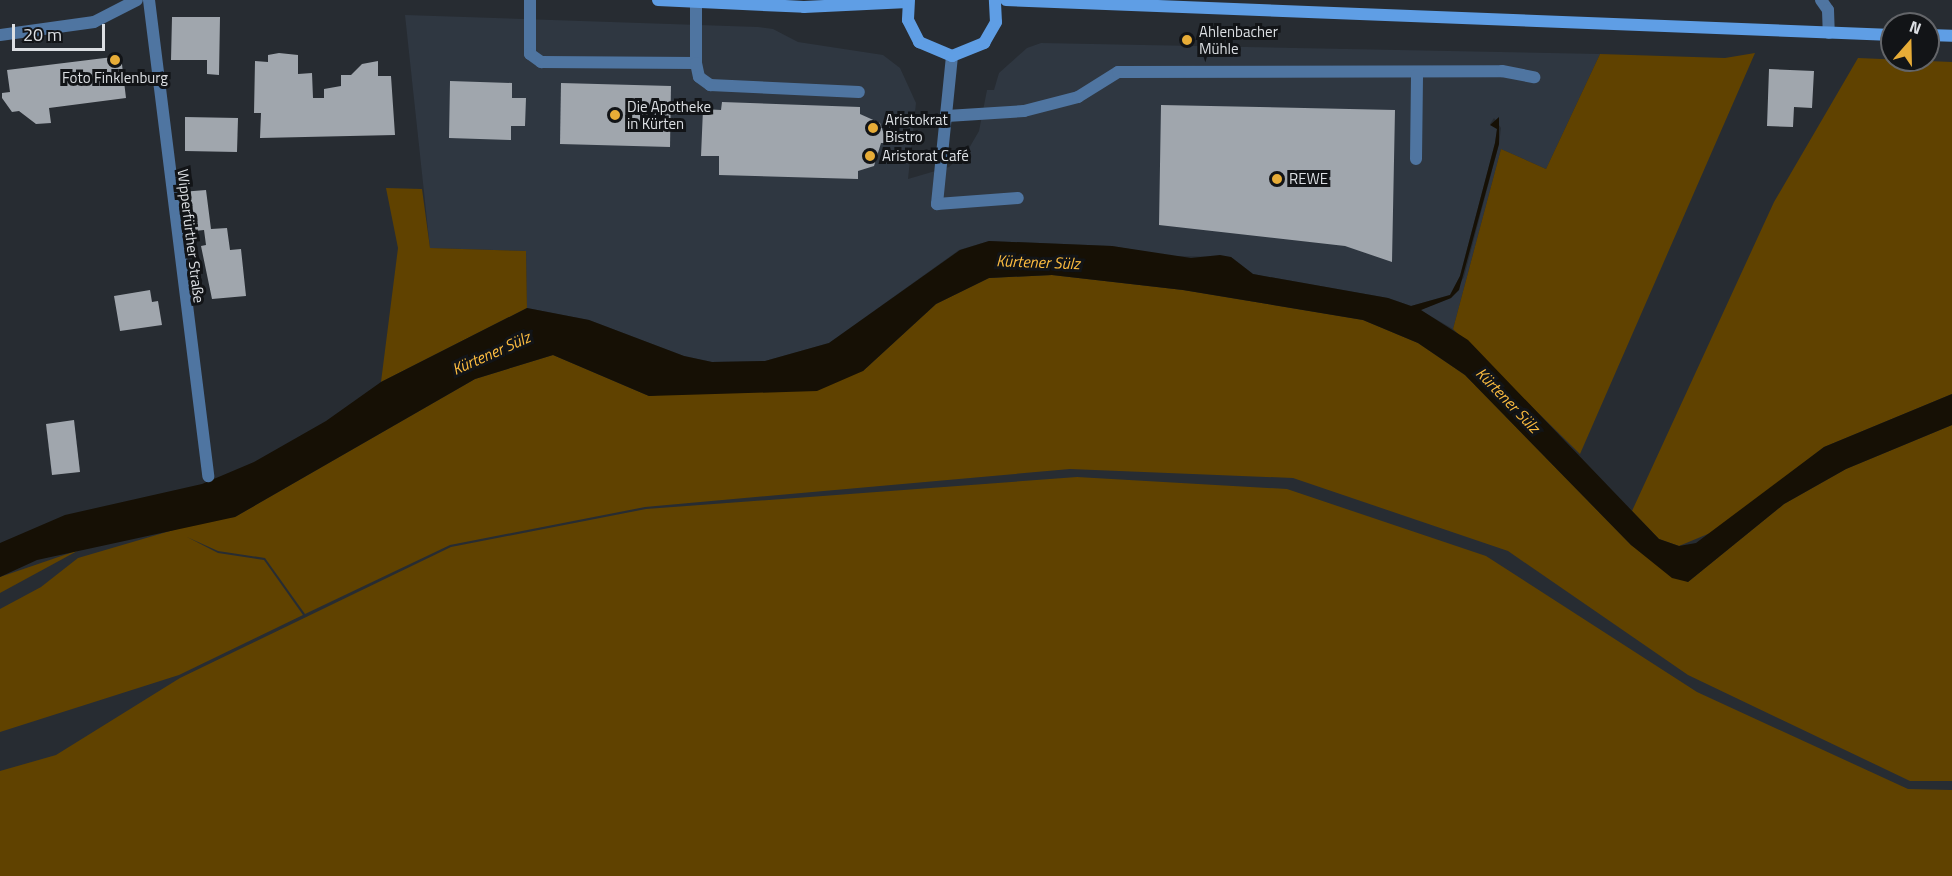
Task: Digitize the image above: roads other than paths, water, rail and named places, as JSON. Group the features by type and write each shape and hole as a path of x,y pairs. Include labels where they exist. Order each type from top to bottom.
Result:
{"main road":[{"path":"658,0 814,7 908,1 908,20 919,42 952,56 984,43 996,22 995,0"},
{"path":"1006,0 1880,34"}],"lane":[{"path":"0,34 94,22 137,0"},
{"name":"Wipperfürther Straße","path":"149,0 208,476"},
{"path":"530,0 530,54 542,62 696,63"},
{"path":"1821,0 1828,10 1829,33"},
{"path":"696,2 696,63 699,76 710,85 859,92"},
{"path":"952,56 937,204 1018,198"},
{"path":"947,116 1024,111 1078,97 1118,72 1418,75 1502,71 1534,78"},
{"path":"1416,159 1418,75"}],"water":[{"name":"Kürtener Sülz","path":"1499,117 1499,144 1459,290 1451,298 1421,310 1468,340 1659,539 1679,546 1696,543 1824,447 1952,394 1952,425 1846,469 1784,504 1688,582 1672,578 1631,545 1465,375 1418,343 1363,320 1183,290 1052,275 989,278 936,304 863,371 817,391 649,396 553,355 475,379 235,517 37,560 0,577 0,543 65,515 202,484 254,462 326,421 381,382 527,308 589,320 684,356 712,362 765,361 829,343 960,250 989,241 1112,246 1191,258 1220,255 1231,257 1253,274 1388,298 1411,306 1450,295 1460,276 1495,143 1497,129 1490,125"}],"place":[{"name":"Ahlenbacher Mühle","path":"1187,40"},
{"name":"Foto Finklenburg","path":"115,60"},
{"name":"Die Apotheke in Kürten","path":"615,115"},
{"name":"Aristokrat Bistro","path":"873,128"},
{"name":"Aristorat Café","path":"870,156"},
{"name":"REWE","path":"1277,179"}]}
